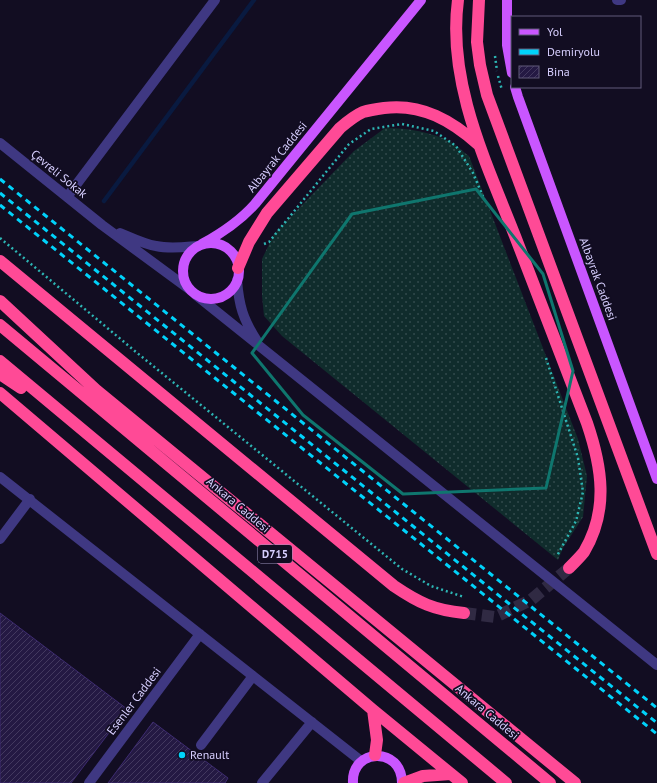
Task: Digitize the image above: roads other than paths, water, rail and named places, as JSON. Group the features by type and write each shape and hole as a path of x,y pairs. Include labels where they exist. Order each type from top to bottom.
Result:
{"highway":[{"path":"458,0 456,34 464,96 480,146 587,423 599,463 601,499 598,517 593,533 583,553 569,568"},
{"path":"479,0 477,42 480,65 487,95 657,554"},
{"path":"238,268 248,242 267,213 331,138 350,120 363,112 376,109 401,107 429,112 455,126 480,146"},
{"path":"0,261 394,586 414,600 429,606 446,611 464,613"},
{"path":"0,300 96,390 575,783"},
{"name":"Ankara Caddesi","path":"0,325 550,783"},
{"name":"D715","path":"0,361 70,421 506,783"},
{"path":"0,374 70,421"},
{"path":"0,394 373,710 462,783"},
{"path":"373,710 377,740 375,756"},
{"path":"403,783 423,776 450,774"}],"main road":[{"name":"Albayrak Caddesi","path":"200,245 229,228 255,204 421,0"},
{"path":"507,0 508,45 511,66"},
{"name":"Albayrak Caddesi","path":"515,88 657,480"},
{"path":"211,243 224,246 234,255 238,268 237,280 230,291 220,297 209,299 193,292 183,277 184,263 191,251 200,245 211,243"},
{"path":"352,782 356,767 361,761 368,757 382,756 390,758 400,769 403,783"}],"street":[{"path":"67,198 214,0"},
{"name":"Çevreli Sokak","path":"0,143 102,225"},
{"path":"102,225 146,244 166,247 200,245"},
{"path":"102,225 193,292 657,665"},
{"path":"237,280 238,294 245,320 263,349"},
{"path":"0,477 30,499 361,761"},
{"path":"0,539 30,499"},
{"name":"Esenler Caddesi","path":"89,783 200,634"},
{"path":"201,745 253,676"},
{"path":"262,783 312,722"}],"waterway":[{"path":"104,201 254,0"}],"tunnel":[{"path":"464,613 495,617 531,600 569,568"}],"railway":[{"path":"0,179 657,708"},
{"path":"0,193 657,723"},
{"path":"0,205 657,734"}],"place":[{"name":"Renault","path":"182,755"}]}
